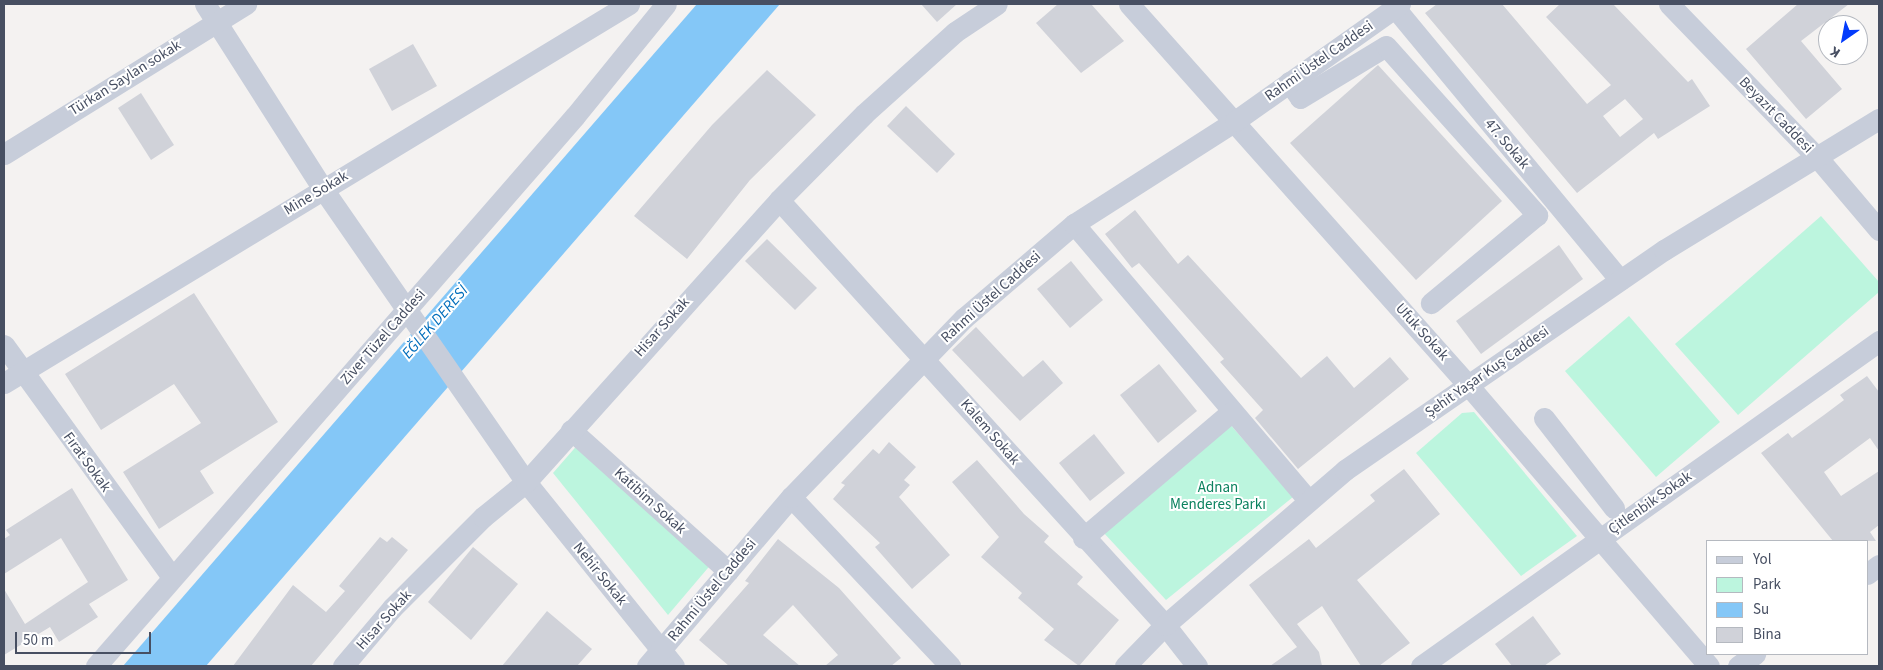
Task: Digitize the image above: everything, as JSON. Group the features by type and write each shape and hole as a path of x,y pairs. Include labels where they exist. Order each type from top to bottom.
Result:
{"street":[{"name":"Türkan Saylan sokak","path":"4,154 210,12 246,4"},
{"name":"Mine Sokak","path":"4,383 629,4"},
{"name":"Ziver Tüzel Caddesi","path":"96,666 172,577 410,314 666,4"},
{"name":"Hisar Sokak","path":"343,666 392,608 483,517 526,482 779,200 864,114 955,32 998,4"},
{"name":"Ufuk Sokak","path":"1129,4 1468,384 1601,537 1708,666"},
{"name":"Beyazıt Caddesi","path":"1669,4 1817,157 1879,230"},
{"name":"Rahmi Üstel Caddesi","path":"647,666 791,497 925,358 1074,224 1235,121 1398,6"},
{"name":"47. Sokak","path":"1398,6 1620,280"},
{"name":"Nehir Sokak","path":"210,12 323,189 526,482 674,666"},
{"path":"1289,82 1300,98 1386,46 1537,215 1431,304"},
{"name":"Şehit Yaşar Kuş Caddesi","path":"1125,666 1165,626 1308,500 1345,470 1620,280 1879,119"},
{"name":"Kalem Sokak","path":"779,200 925,358 1083,538 1165,626 1197,666"},
{"path":"1074,224 1231,412 1308,500"},
{"name":"Çitlenbik Sokak","path":"1421,666 1879,341"},
{"name":"Fırat Sokak","path":"4,345 21,372 172,577"},
{"path":"1083,538 1231,412"},
{"path":"1544,418 1614,508"},
{"name":"Katibim Sokak","path":"571,430 728,571"},
{"path":"1530,456 1557,436"},
{"path":"791,497 950,666"},
{"path":"1868,573 1879,565"},
{"path":"1738,666 1754,655"}],"green space":[{"path":"1821,216 1879,282 1879,292 1738,415 1675,344"},
{"path":"1629,316 1720,422 1656,477 1565,371"},
{"path":"1474,412 1577,536 1521,576 1416,453 1462,413"},
{"name":"Adnan Menderes Parkı","path":"1229,423 1293,497 1166,600 1103,532"},
{"path":"580,442 713,562 668,615 553,473"}],"water":[{"name":"EĞLEK DERESİ","path":"697,4 780,4 206,666 123,666"}],"building":[{"path":"921,4 957,4 937,22"},
{"path":"1058,4 1091,4 1124,41 1081,73 1036,23"},
{"path":"1437,4 1502,4 1587,104 1611,85 1546,17 1560,4 1613,4 1688,82 1692,79 1710,106 1658,139 1654,133 1577,193 1425,13","holes":["1625,99 1643,119 1620,137 1603,116"]},
{"path":"1798,4 1849,4 1835,15 1818,15 1818,28 1801,41 1818,61 1818,65 1822,65 1842,89 1806,119 1746,49"},
{"path":"413,44 437,86 392,111 369,69"},
{"path":"1378,65 1502,201 1416,280 1290,143"},
{"path":"767,70 816,115 750,180 687,259 634,216 712,125"},
{"path":"141,93 174,145 151,160 118,108"},
{"path":"906,106 955,154 937,173 887,126"},
{"path":"1135,210 1178,264 1188,255 1301,378 1327,356 1354,388 1390,357 1409,379 1298,469 1255,418 1263,410 1220,362 1224,359 1139,263 1132,268 1105,234"},
{"path":"767,239 817,288 795,310 745,261"},
{"path":"1559,245 1583,279 1481,354 1456,321"},
{"path":"1071,261 1103,300 1070,328 1037,289"},
{"path":"194,293 278,422 200,471 214,493 159,529 123,472 201,423 174,384 101,430 65,374"},
{"path":"976,327 1023,377 1043,360 1063,383 1020,421 952,350"},
{"path":"1159,364 1197,411 1158,443 1120,395"},
{"path":"1867,376 1879,392 1879,451 1870,438 1824,472 1841,496 1879,471 1879,525 1870,532 1876,541 1832,540 1761,453 1788,433 1792,438 1824,415 1844,400 1840,395"},
{"path":"1094,434 1125,473 1090,501 1059,463"},
{"path":"889,442 916,467 904,480 910,485 899,497 950,555 912,589 875,547 880,543 833,499 845,485 841,483 873,449 879,454"},
{"path":"977,460 1024,514 1049,536 1044,542 1083,577 1077,584 1119,620 1079,666 1044,640 1054,629 1018,598 1022,593 981,557 999,537 952,482"},
{"path":"1404,469 1440,514 1357,580 1410,643 1379,666 1361,666 1322,606 1297,624 1319,652 1322,666 1270,666 1297,647 1249,585 1309,539 1316,548 1375,501 1370,495"},
{"path":"72,488 128,580 89,604 98,617 59,642 50,627 4,655 4,589 25,624 88,582 61,538 4,574 4,539 10,535 6,530"},
{"path":"380,537 387,542 392,537 408,550 311,666 233,666 293,585 326,612 345,591 339,586"},
{"path":"778,539 839,588 901,658 891,666 825,666 838,655 793,605 763,635 800,666 729,666 699,640 749,583 745,581"},
{"path":"473,547 518,584 471,640 428,602"},
{"path":"547,611 592,649 577,666 502,666"},
{"path":"1533,616 1561,654 1544,666 1512,666 1495,644"}]}
